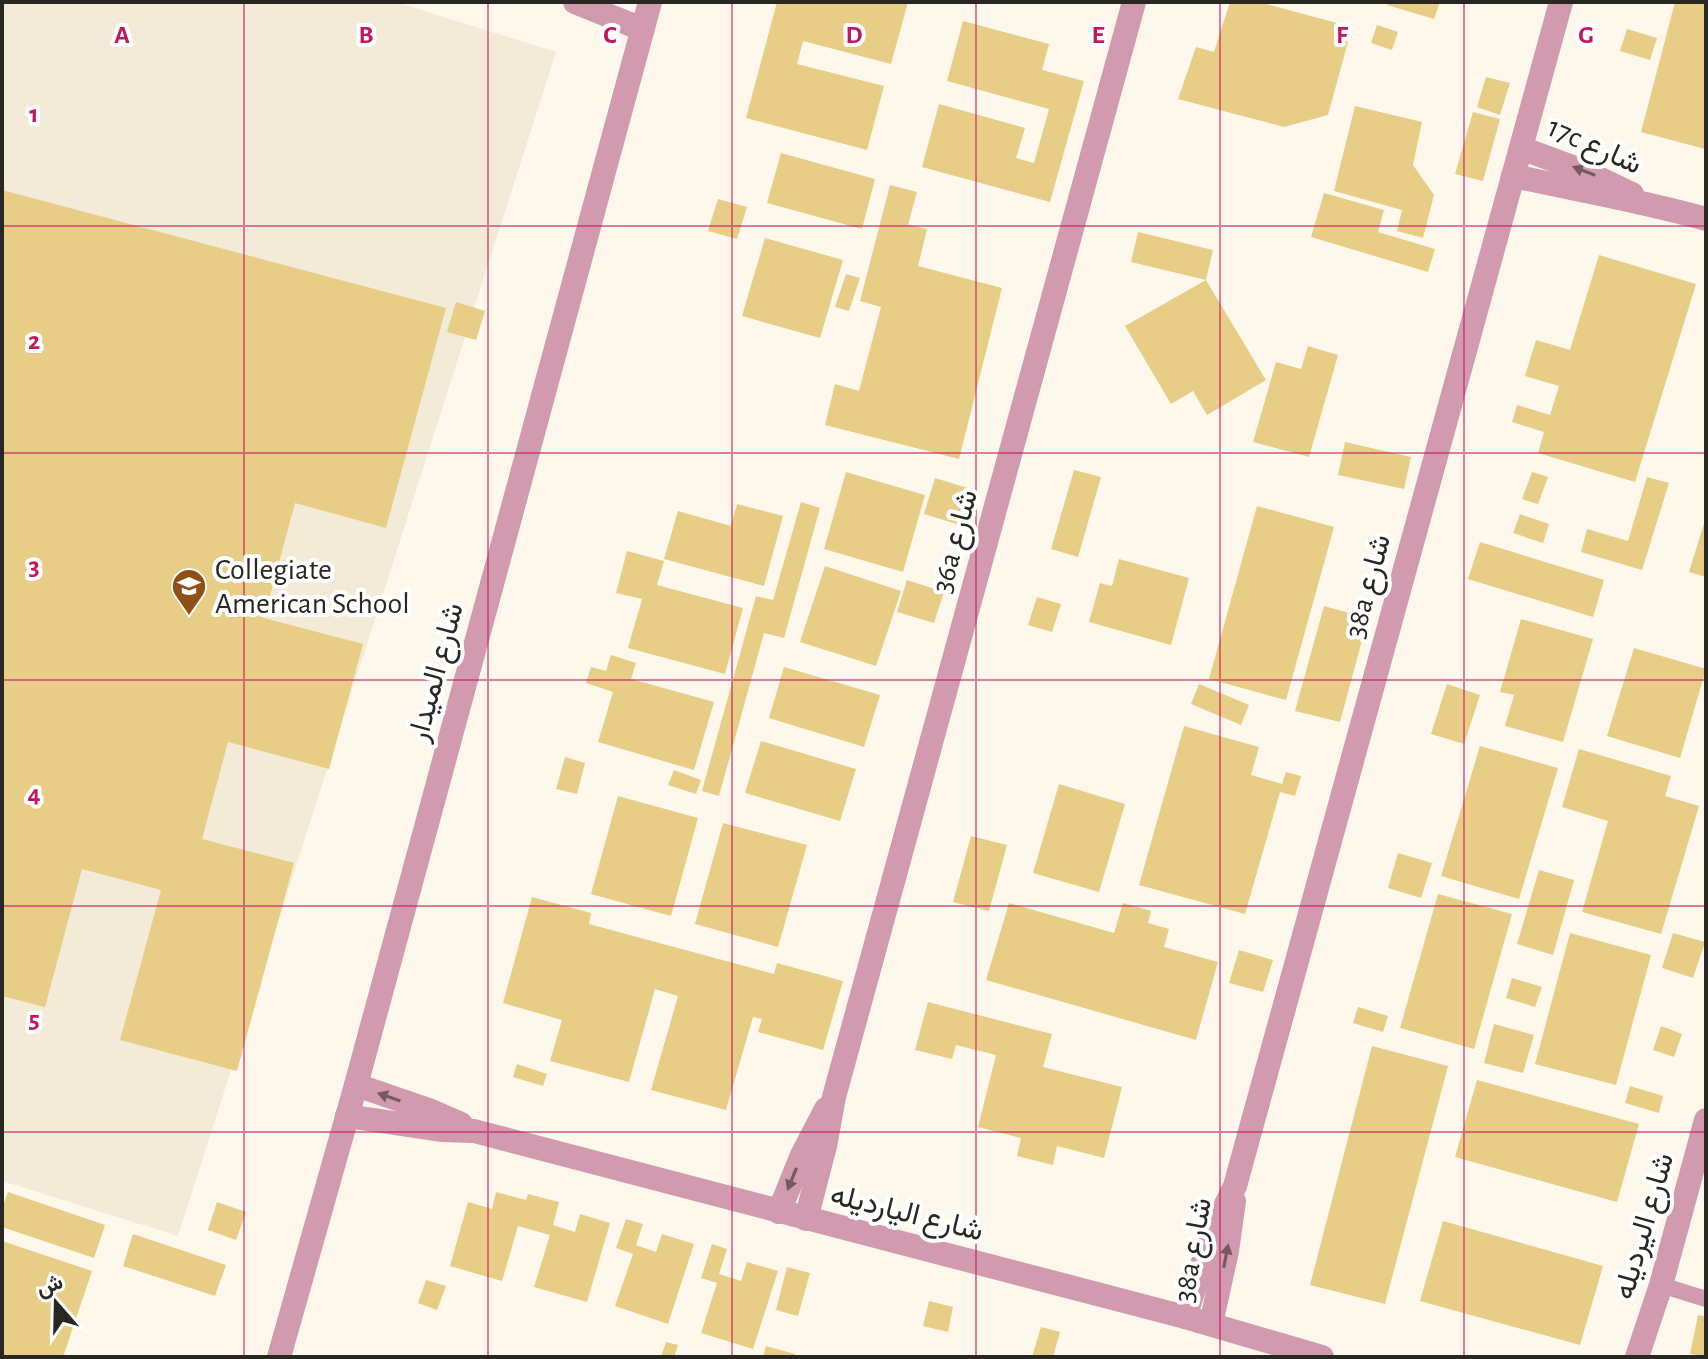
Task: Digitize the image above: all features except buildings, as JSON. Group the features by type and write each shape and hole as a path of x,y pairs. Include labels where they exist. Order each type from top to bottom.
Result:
{"street":[{"path":"575,2 642,29"},
{"name":"شارع الميدار","path":"279,1357 356,1085 650,2"},
{"name":"36a شارع","path":"806,1219 834,1097 1134,2"},
{"name":"38a شارع","path":"1211,1324 1230,1236 1235,1186 1561,2"},
{"name":"17c شارع","path":"1521,148 1601,178 1644,202"},
{"name":"17c شارع","path":"1513,176 1595,195 1644,202 1706,219"},
{"name":"شارع اليارديله","path":"356,1085 429,1110 474,1131 1185,1317 1322,1357"},
{"name":"36a شارع","path":"779,1212 809,1140 834,1097"},
{"name":"شارع اليارديله","path":"347,1116 441,1130 474,1131"},
{"name":"شارع اليرديله","path":"1639,1353 1706,1120"},
{"name":"38a شارع","path":"1185,1317 1213,1231 1235,1186"}],"lane":[{"path":"1661,1285 1706,1299"}],"shaded area":[{"name":"Collegiate American School","path":"2,2 396,2 556,52 178,1236 2,1181"}],"place":[{"name":"Collegiate American School","path":"189,617"}]}
